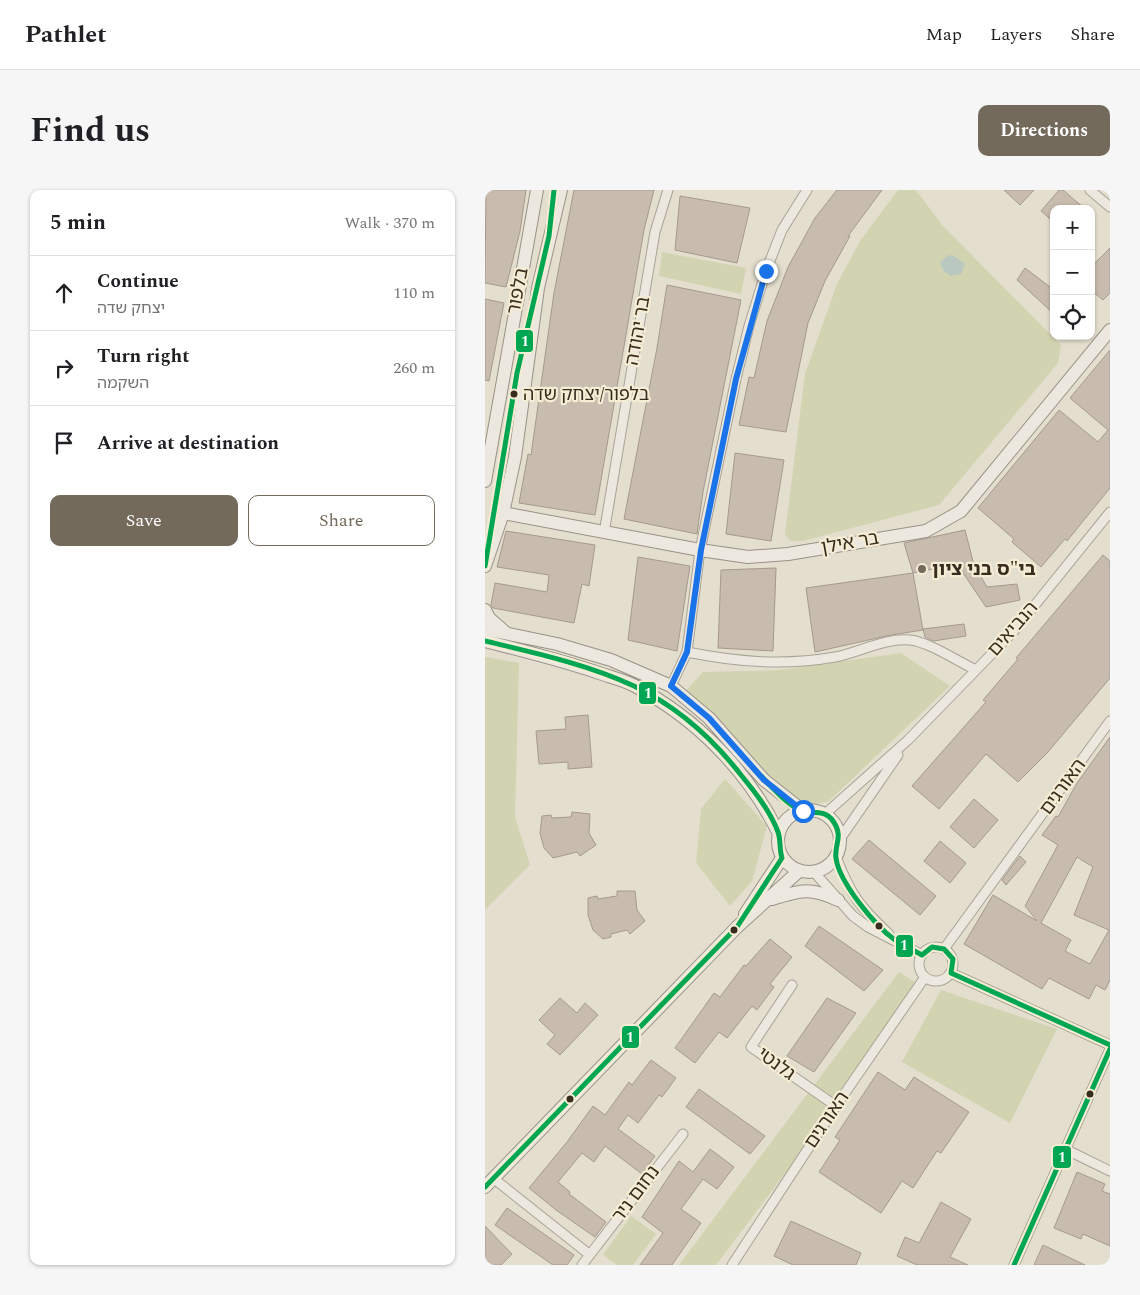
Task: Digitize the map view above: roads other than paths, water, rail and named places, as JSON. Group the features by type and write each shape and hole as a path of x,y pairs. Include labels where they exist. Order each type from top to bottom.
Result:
{"street":[{"name":"בלפור","path":"485,481 537,190"},
{"name":"בלפור","path":"485,566 503,513 519,433 538,288 561,190"},
{"name":"בר יהודה","path":"604,533 655,232 668,190"},
{"path":"671,686 687,652 701,550 736,379 749,326 766,271 782,230 807,190"},
{"path":"1090,190 1110,207"},
{"name":"בר אילן","path":"503,513 604,533 748,557 788,554 926,531 961,511 1110,330"},
{"name":"הנביאים","path":"825,814 909,740 1014,631 1110,512"},
{"path":"485,610 497,627 507,633"},
{"path":"485,629 557,644 611,660 671,686 709,718 764,780 803,811"},
{"path":"687,652 729,660 778,663 836,657 908,640 922,644 976,670"},
{"path":"485,641 561,660 634,686 678,713 723,752 767,810 779,834 779,850 790,866 799,871 814,872 823,869 836,857"},
{"name":"האורגים","path":"944,949 1110,721"},
{"name":"הנביאים","path":"840,838 909,740"},
{"path":"779,834 787,819 803,811 811,810 825,814 833,820 840,838 836,857 847,887 859,903 894,939"},
{"path":"737,927 783,858"},
{"path":"590,1255 489,1183 737,927 799,871"},
{"path":"814,872 853,916 868,927 922,955"},
{"path":"769,900 802,890 821,892 838,900"},
{"path":"931,947 944,949 953,959 951,973 939,981 925,977 920,969 922,955 931,947"},
{"path":"951,973 1110,1045"},
{"name":"האורגים","path":"732,1265 836,1106 925,977"},
{"name":"גלנטי","path":"792,985 751,1047 836,1106"},
{"path":"1014,1265 1067,1150 1110,1049"},
{"name":"נחום ניר","path":"582,1265 683,1134"},
{"path":"1067,1150 1110,1171"}],"place":[{"name":"בלפור/יצחק שדה","path":"514,394"},
{"name":"בי\"ס בני ציון","path":"922,569"}]}
